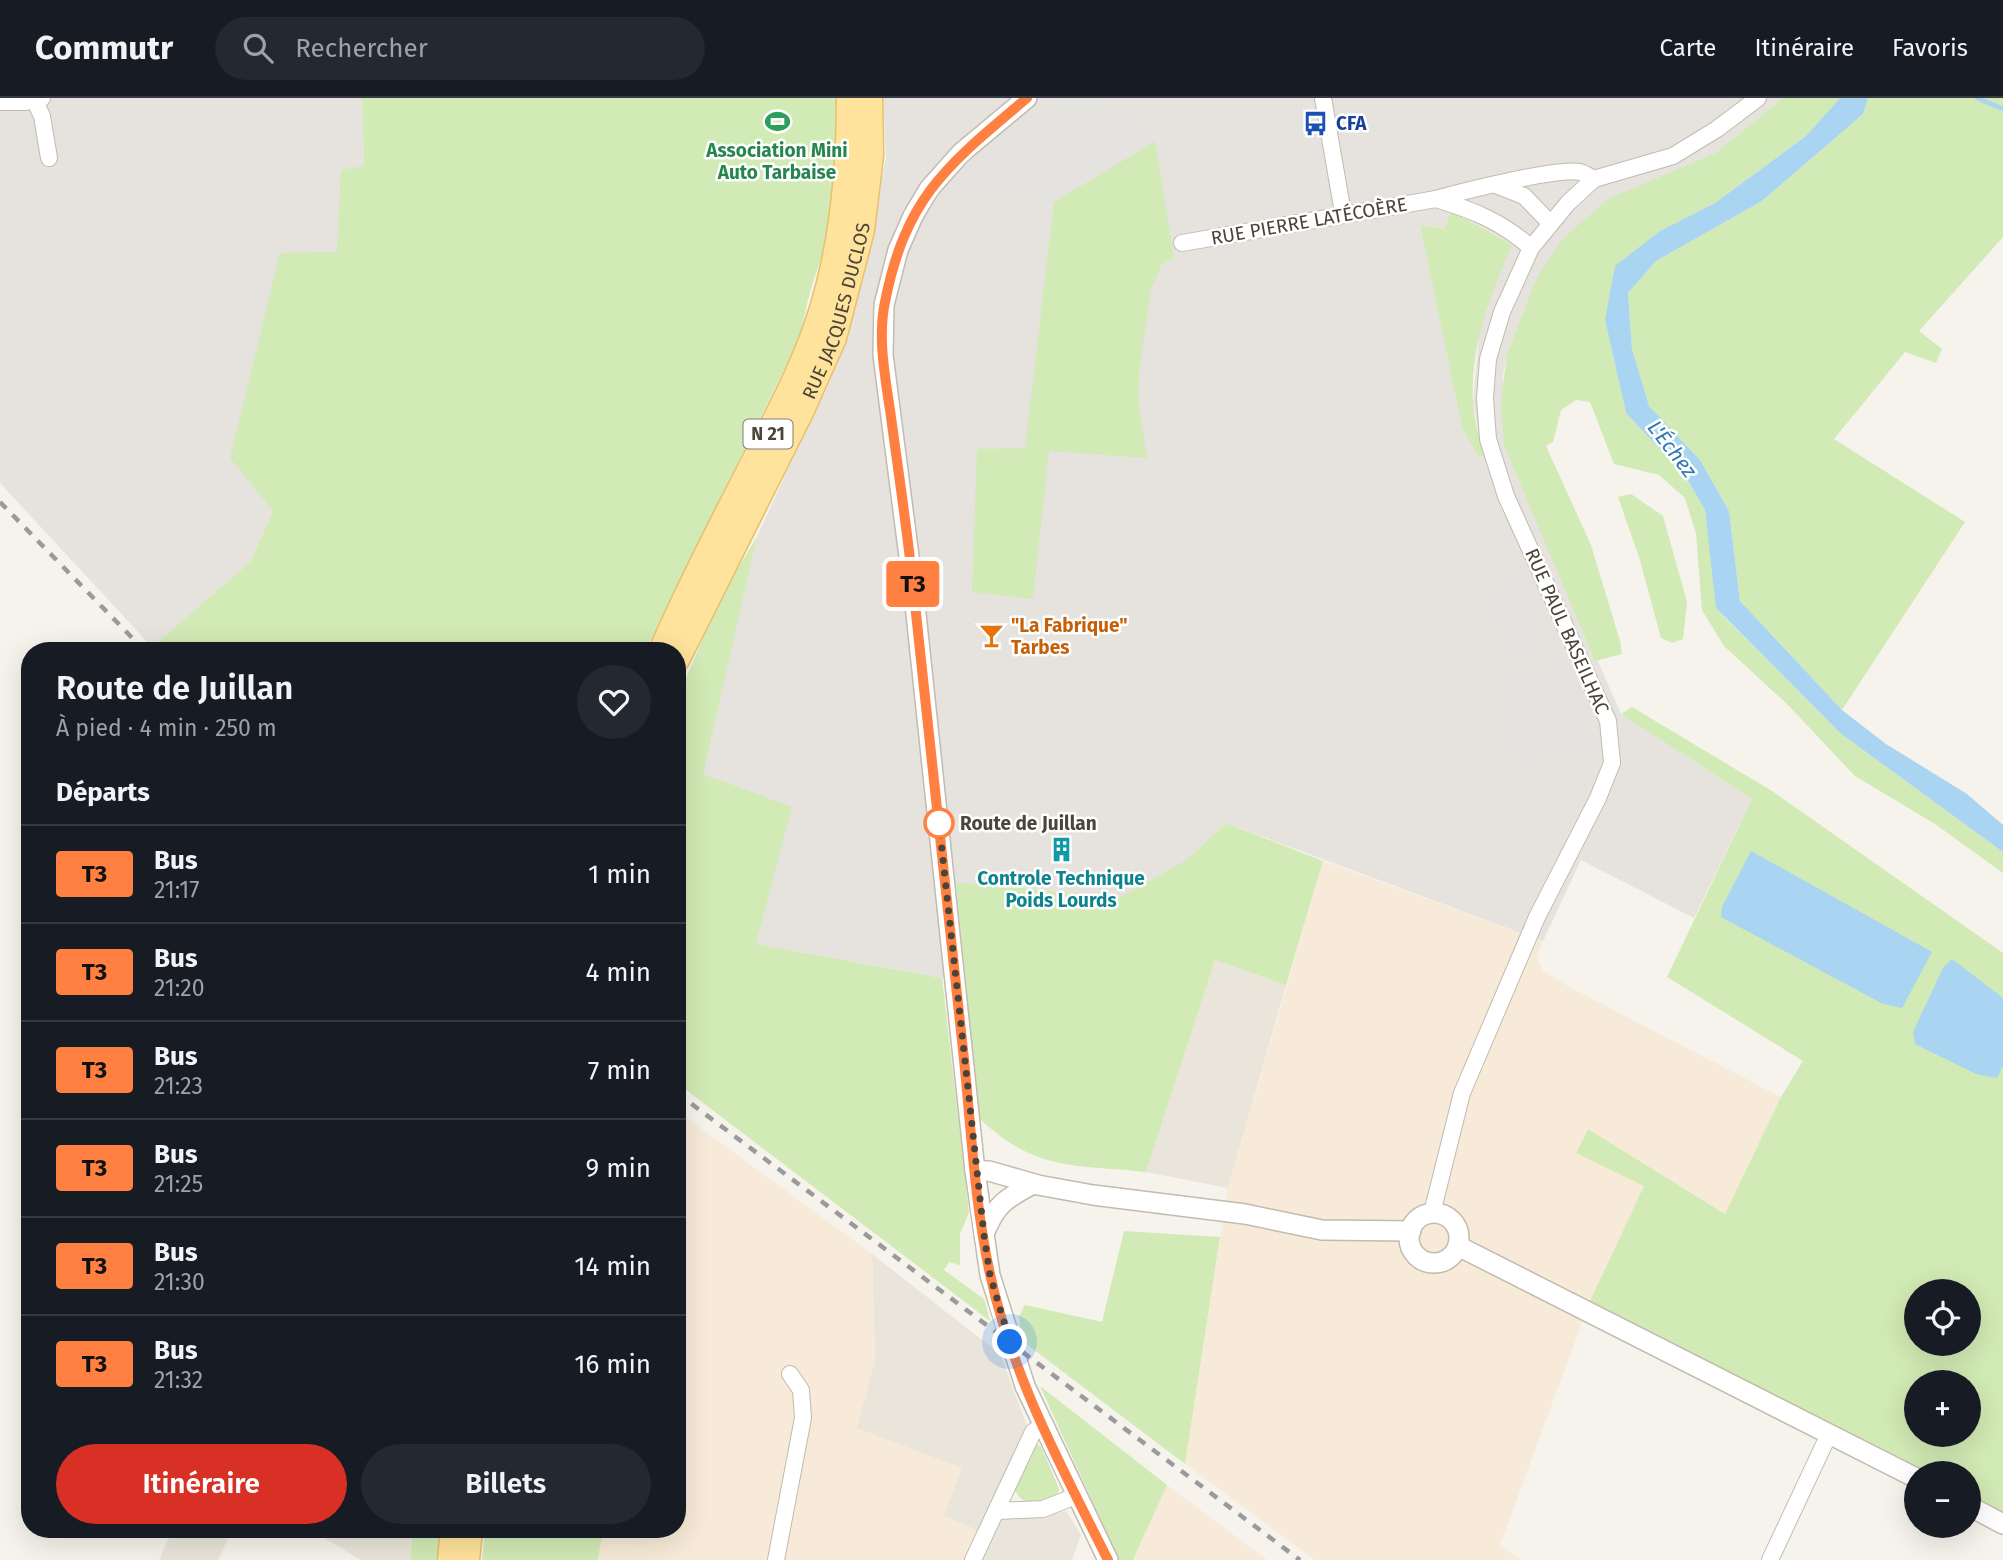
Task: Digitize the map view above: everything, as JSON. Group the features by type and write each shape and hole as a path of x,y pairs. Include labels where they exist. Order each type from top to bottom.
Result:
{"main road":[{"name":"RUE JACQUES DUCLOS","path":"665,642 780,409 822,310 844,205 849,98"},
{"name":"RUE JACQUES DUCLOS","path":"686,642 801,412 834,338 862,230 871,155 870,98"},
{"path":"450,1560 452,1538"},
{"path":"467,1560 469,1538"}],"street":[{"path":"1027,98 961,153 929,189 898,250 884,305 883,355 923,679 975,1171 990,1275 1013,1354 1041,1426 1108,1560"},
{"path":"1323,98 1343,213"},
{"name":"RUE PIERRE LATÉCOÈRE","path":"1182,243 1436,199 1495,184 1578,172 1594,179 1673,156 1717,129 1758,98"},
{"path":"0,102 38,99 50,158"},
{"name":"RUE PAUL BASEILHAC","path":"1432,1213 1462,1093 1534,923 1598,798 1612,763 1608,721 1506,496 1488,439 1485,398 1488,359 1502,312 1531,248 1550,223 1594,179"},
{"path":"1495,184 1524,196 1550,223"},
{"name":"RUE PIERRE LATÉCOÈRE","path":"1436,199 1482,215 1511,230 1531,248"},
{"path":"975,1171 989,1171 1033,1184 1093,1195 1245,1214 1322,1230 1410,1231"},
{"path":"984,1235 993,1212 1005,1198 1033,1184"},
{"path":"1432,1213 1450,1218 1456,1226 1458,1247 1447,1259 1428,1262 1413,1250 1410,1231 1415,1222 1432,1213"},
{"path":"1458,1247 1904,1472"},
{"path":"776,1560 803,1418 801,1390 790,1374"},
{"path":"973,1560 1033,1432 1041,1426"},
{"path":"1770,1560 1829,1434"},
{"path":"998,1511 1043,1509 1076,1496"},
{"path":"1981,1512 2003,1524"}],"shaded area":[{"path":"0,98 362,98 364,166 337,253 273,511 251,561 158,642 147,642 0,483"},
{"path":"883,98 1783,98 1714,154 1685,168 1535,281 1507,354 1503,375 1504,445 1621,714 1752,799 1694,918 1581,860 1543,941 1226,823 1186,860 1120,897 956,882 965,982 756,944 791,807 702,774 757,537 844,345 886,158","holes":["1453,211 1512,245 1488,298 1479,335 1473,403 1483,456 1478,456 1462,428 1420,225 1445,229"]},
{"path":"1056,98 1098,98 1155,141 1054,202 954,183 970,166"},
{"path":"1528,580 1542,650 1506,657 1492,587"},
{"path":"1569,663 1598,746 1513,763 1502,701 1509,673"},
{"path":"1323,861 1543,941 1537,957 1542,970 1571,988 1781,1097 1725,1214 1588,1129 1576,1153 1644,1186 1590,1301 1500,1545 1522,1560 1315,1560 1185,1464 1228,1188"},
{"path":"1215,960 1286,985 1228,1188 1146,1172"},
{"path":"686,1118 872,1254 875,1361 857,1428 962,1468 944,1516 987,1534 974,1560 598,1560 602,1538 686,1538"},
{"path":"872,1254 1000,1354 1027,1426 987,1512 1039,1517 1066,1511 1081,1535 1072,1560 974,1560 944,1517 856,1428 875,1361"},
{"path":"1167,1485 1267,1560 1133,1560"},
{"path":"169,1538 228,1538 218,1560 159,1560"},
{"path":"412,1538 410,1560 361,1560 326,1539"}],"green space":[{"path":"362,98 836,98 833,211 807,304 803,331 649,642 158,642 251,561 273,511 230,458 280,253 337,252 341,170 364,166"},
{"path":"1783,98 1840,98 1806,136 1715,203 1660,231 1605,320 1626,413 1686,477 1705,510 1717,608 1724,617 1840,733 2003,852 2003,873 1935,824 1855,776 1788,705 1724,646 1702,610 1696,534 1685,498 1659,475 1614,464 1590,402 1576,400 1561,410 1553,442 1546,446 1591,545 1620,641 1622,654 1595,661 1504,445 1501,402 1507,354 1535,281 1564,237 1610,198 1714,154"},
{"path":"1868,98 2003,98 2003,237 1919,331 1942,349 1936,363 1905,352 1834,439 1965,522 1842,710 1740,601 1729,511 1700,460 1649,406 1632,349 1628,293 1656,261 1762,201 1863,114"},
{"path":"1155,141 1174,258 1161,265 1151,290 1139,371 1139,407 1147,458 1049,451 1033,599 972,592 977,449 1025,448 1054,202"},
{"path":"1452,211 1512,245 1489,303 1475,361 1474,409 1484,456 1478,456 1462,428 1420,225 1444,229"},
{"path":"1631,494 1663,516 1687,602 1683,639 1672,643 1661,638 1639,557 1618,497"},
{"path":"757,537 703,774 792,807 756,944 942,978 969,1212 960,1234 960,1265 949,1262 944,1270 984,1299 990,1321 686,1090 686,678 721,596"},
{"path":"1632,707 1772,791 2003,953 2003,1515 1981,1503 1981,1461 1904,1461 1904,1463 1590,1301 1644,1186 1576,1153 1588,1129 1725,1214 1781,1097 1803,1061 1667,977 1752,799 1621,714"},
{"path":"1226,823 1323,861 1286,985 1215,960 1146,1172 1076,1166 1038,1157 1019,1148 979,1118 956,882 1120,897 1186,860"},
{"path":"1124,1231 1220,1237 1185,1464 1021,1340 1019,1316 1025,1305 1102,1322"},
{"path":"1040,1386 1167,1485 1133,1560 1119,1560"},
{"path":"1036,1444 1041,1446 1059,1489 1058,1494 1029,1502 1015,1490 1030,1450"},
{"path":"412,1538 440,1538 437,1560 410,1560"},
{"path":"484,1538 602,1538 598,1560 482,1560"}],"water":[{"name":"L'Échez","path":"1840,98 1868,98 1863,114 1762,201 1656,261 1628,293 1632,349 1649,406 1700,460 1729,511 1740,601 1842,710 1886,744 1967,794 2003,825 2003,852 1840,733 1716,608 1705,510 1686,477 1626,413 1605,320 1615,266 1660,231 1715,203 1806,136"},
{"path":"1751,851 1932,952 1902,1008 1883,1004 1721,917 1722,907"},
{"path":"1952,959 2003,998 2003,1066 1997,1078 1976,1074 1915,1044 1913,1032 1943,968"}],"waterway":[{"path":"1977,98 2003,109"}],"railway":[{"path":"0,502 136,642"},
{"path":"686,1100 1300,1560"}],"bus line":[{"name":"T3","path":"1027,98 961,153 929,189 913,216 898,250 884,305 883,355 914,595 975,1171 990,1275 1013,1354 1041,1426 1108,1560"}],"place":[{"name":"Association Mini Auto Tarbaise","path":"777,122"},
{"name":"CFA","path":"1316,123"},
{"name":"\"La Fabrique\" Tarbes","path":"991,636"},
{"name":"Route de Juillan","path":"939,823"},
{"name":"Controle Technique Poids Lourds","path":"1061,850"}],"route":[{"path":"939,823 975,1171 990,1275 1010,1342"}]}
